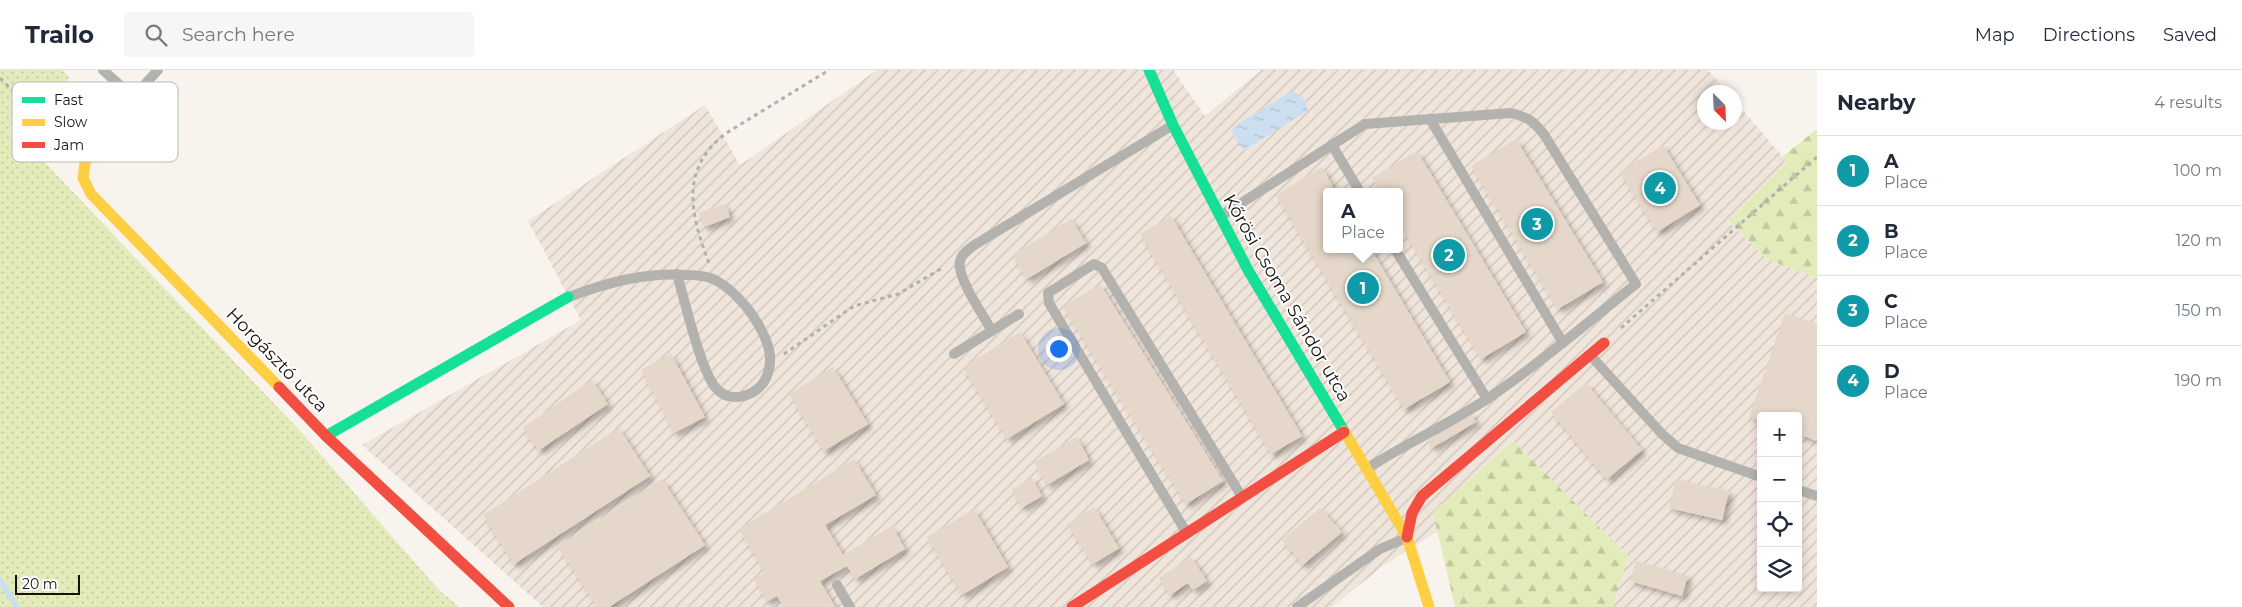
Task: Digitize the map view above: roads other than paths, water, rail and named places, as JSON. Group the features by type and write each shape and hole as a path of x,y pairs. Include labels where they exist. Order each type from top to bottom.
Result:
{"street":[{"name":"Kőrösi Csoma Sándor utca","path":"1149,70 1173,125 1248,270 1407,537 1429,607"},
{"name":"Horgásztó utca","path":"86,162 83,178 91,194 326,436 509,607"},
{"path":"326,436 568,297"},
{"name":"Kőrösi Csoma Sándor utca","path":"1407,537 1412,513 1422,496 1604,343"},
{"path":"1072,607 1344,432"}],"lane":[{"path":"103,70 116,82"},
{"path":"146,82 158,70"},
{"path":"1220,217 1365,124 1511,113 1526,116 1535,123 1636,284 1563,342 1486,399 1403,446 1367,469"},
{"path":"1430,119 1563,342"},
{"path":"992,330 968,288 960,268 962,256 976,244 1173,125"},
{"path":"1332,145 1358,188"},
{"path":"1397,253 1486,399"},
{"path":"1186,533 1049,303 1048,293 1094,264 1102,268 1242,497"},
{"path":"568,297 623,279 653,274 677,274 716,280 730,291 754,317 767,342 771,364 764,382 755,391 746,396 738,397 728,396 715,388 705,368 677,274"},
{"path":"954,354 1019,314"},
{"path":"1590,355 1662,434 1678,448 1757,477"},
{"path":"1802,491 1817,496"},
{"path":"1298,607 1380,549 1407,537"},
{"path":"837,585 850,607"}],"water":[{"path":"1292,91 1303,98 1307,111 1245,150 1240,147 1231,131 1237,124"}],"waterway":[{"path":"0,580 17,607"}],"place":[{"name":"D","path":"1660,188"},
{"name":"C","path":"1537,224"},
{"name":"B","path":"1449,255"},
{"name":"A","path":"1363,288"}]}
